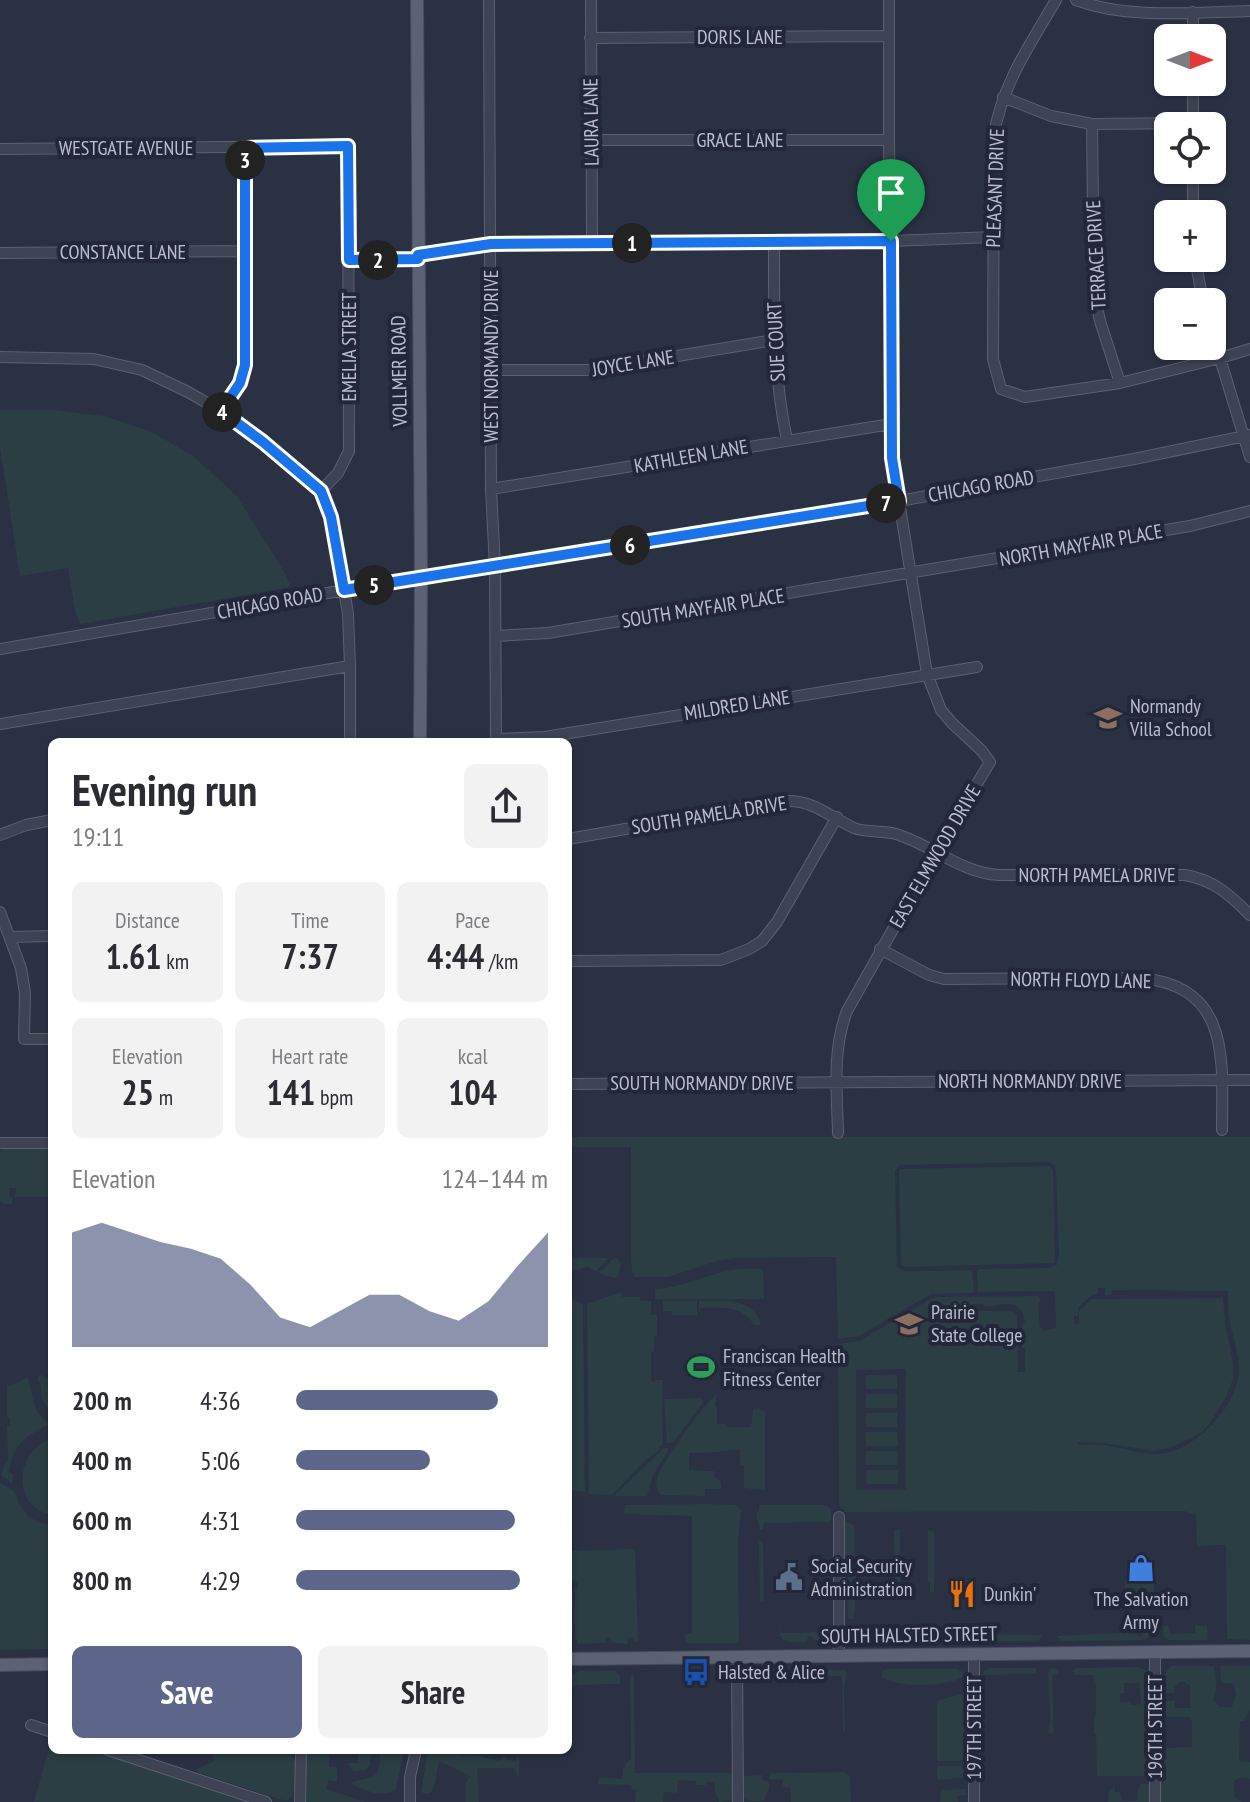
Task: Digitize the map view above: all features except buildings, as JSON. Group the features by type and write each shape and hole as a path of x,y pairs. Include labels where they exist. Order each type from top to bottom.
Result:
{"main road":[{"name":"VOLLMER ROAD","path":"417,0 420,738"},
{"name":"SOUTH HALSTED STREET","path":"572,1659 1250,1651"},
{"path":"0,1665 48,1664"}],"street":[{"name":"WEST NORMANDY DRIVE","path":"489,0 491,489 495,567 496,738"},
{"name":"LAURA LANE","path":"591,0 592,243"},
{"name":"EAST ELMWOOD DRIVE","path":"838,1133 837,1056 841,1025 880,949 990,762 941,710 927,674 892,458 889,0"},
{"name":"PLEASANT DRIVE","path":"1056,0 1003,97 994,135 993,359 1001,389 1025,397 1120,383"},
{"path":"1076,0 1117,11 1250,11"},
{"path":"1193,12 1193,24"},
{"name":"DORIS LANE","path":"590,38 889,36"},
{"path":"1003,97 1051,116 1092,124 1154,125"},
{"name":"TERRACE DRIVE","path":"1092,124 1094,293 1120,383"},
{"name":"GRACE LANE","path":"591,140 889,140"},
{"name":"WESTGATE AVENUE","path":"0,149 348,146"},
{"name":"EMELIA STREET","path":"321,491 338,473 349,451 348,146"},
{"path":"221,411 240,383 245,365 245,148"},
{"path":"349,260 418,257 491,244 774,243 993,237"},
{"name":"SUE COURT","path":"774,243 774,340 780,408 787,440"},
{"name":"CONSTANCE LANE","path":"0,253 245,251"},
{"name":"JOYCE LANE","path":"491,370 593,370 774,340"},
{"path":"1226,356 1250,349"},
{"path":"0,357 79,357 142,370 221,411 321,491 331,517 348,614 350,738"},
{"path":"1120,383 1212,360"},
{"path":"1221,360 1247,436 1250,457"},
{"name":"KATHLEEN LANE","path":"491,489 891,424"},
{"name":"CHICAGO ROAD","path":"0,649 421,577 899,501 1247,436"},
{"name":"NORTH MAYFAIR PLACE","path":"910,573 1190,526 1250,511"},
{"name":"SOUTH MAYFAIR PLACE","path":"496,636 548,633 910,573"},
{"path":"0,724 350,666"},
{"name":"MILDRED LANE","path":"529,738 977,667"},
{"name":"SOUTH PAMELA DRIVE","path":"572,838 786,801 808,803 856,829 893,832 937,851"},
{"path":"572,961 721,960 749,949 762,941 777,922 837,817"},
{"path":"0,835 48,821"},
{"name":"NORTH PAMELA DRIVE","path":"937,851 964,867 992,875 1193,876 1221,888 1250,915"},
{"path":"0,912 21,968 25,993 24,1039 48,1039"},
{"path":"10,937 48,936"},
{"name":"NORTH FLOYD LANE","path":"880,949 921,971 944,979 1140,978 1171,984 1193,997 1212,1022 1220,1043 1222,1081"},
{"name":"NORTH NORMANDY DRIVE","path":"837,1082 1250,1080"},
{"path":"1222,1081 1222,1130"},
{"name":"SOUTH NORMANDY DRIVE","path":"572,1084 837,1082"},
{"path":"0,1143 48,1143"},
{"path":"839,1517 839,1656"},
{"name":"196TH STREET","path":"1155,1652 1155,1802"},
{"name":"197TH STREET","path":"974,1654 974,1802"},
{"path":"737,1657 738,1802"},
{"path":"31,1725 48,1731"},
{"path":"120,1754 266,1802"},
{"path":"300,1802 301,1754"},
{"path":"410,1802 410,1777 415,1754"}],"shaded area":[{"path":"0,410 54,410 104,416 150,431 192,455 237,496 291,587 80,624 68,568 20,576 0,447"},
{"path":"572,1137 1250,1137 1250,1640 1227,1639 1226,1545 1197,1546 1196,1515 1184,1511 845,1512 839,1505 838,1344 859,1341 936,1297 1038,1296 1040,1328 1044,1331 1056,1328 1055,1291 978,1292 977,1272 979,1269 1048,1268 1057,1265 1054,1165 1049,1162 899,1165 895,1171 897,1267 905,1271 972,1270 974,1293 931,1294 859,1336 838,1339 836,1257 735,1258 668,1277 635,1277 631,1257 631,1147 572,1147","holes":["1098,1288 1105,1288 1105,1295 1111,1295 1112,1290 1228,1291 1229,1318 1239,1365 1236,1385 1222,1413 1199,1437 1185,1446 1157,1454 1102,1445 1077,1445 1078,1442 1103,1443 1154,1451 1172,1447 1201,1433 1211,1422 1233,1379 1223,1298 1092,1299 1079,1311 1079,1324 1074,1323 1078,1308 1092,1295 1098,1294","961,1304 983,1304 984,1307 1010,1304 1023,1314 1025,1372 1018,1372 1017,1315 1013,1311 961,1311","906,1369 906,1490 856,1490 856,1370"]},
{"path":"48,1147 48,1197 15,1197 16,1188 9,1188 12,1204 0,1201 0,1151 4,1148"},
{"path":"1050,1166 1053,1171 1053,1263 901,1265 900,1169"},
{"path":"572,1258 609,1258 596,1271 587,1267 573,1271"},
{"path":"614,1258 621,1263 619,1276 614,1278 599,1273"},
{"path":"739,1269 763,1269 764,1299 655,1299 655,1289"},
{"path":"621,1292 622,1297 640,1297 640,1301 651,1301 651,1315 657,1315 657,1336 654,1337 654,1351 651,1352 651,1380 663,1380 663,1444 612,1495 589,1494 587,1304"},
{"path":"572,1300 583,1304 585,1491 572,1491"},
{"path":"663,1301 697,1301 697,1315 672,1315 672,1311 663,1311"},
{"path":"699,1301 727,1301 744,1305 752,1309 761,1325 754,1325 744,1314 731,1309 701,1308 699,1313"},
{"path":"866,1375 897,1375 897,1389 866,1389"},
{"path":"38,1376 48,1380 48,1408 42,1400"},
{"path":"28,1377 36,1408 48,1425 27,1437 17,1448 9,1472 13,1474 12,1483 1,1475 8,1460 7,1426 10,1425 10,1418 7,1417 7,1385"},
{"path":"717,1393 717,1424 751,1427 753,1410 758,1408 765,1412 765,1490 744,1488 740,1450 689,1453 689,1470 714,1471 721,1482 721,1489 705,1489 705,1496 661,1495 656,1483 667,1459"},
{"path":"866,1394 897,1394 897,1408 866,1408"},
{"path":"702,1398 702,1404 673,1443 667,1443 664,1399"},
{"path":"866,1413 897,1413 897,1427 866,1427"},
{"path":"866,1432 897,1432 898,1446 866,1446"},
{"path":"48,1440 48,1513 29,1502 22,1479 24,1466 39,1445"},
{"path":"664,1448 669,1450 653,1475 647,1496 614,1496"},
{"path":"866,1451 897,1451 898,1465 866,1465"},
{"path":"866,1470 898,1470 898,1484 867,1484"},
{"path":"0,1482 15,1492 28,1516 48,1524 48,1649 0,1650"},
{"path":"625,1505 735,1505 741,1509 738,1542 739,1643 685,1641 685,1635 692,1632 692,1516 623,1514"},
{"path":"759,1505 826,1505 831,1509 831,1521 764,1523 760,1530 756,1514"},
{"path":"846,1522 854,1525 856,1585 853,1619 848,1619 843,1526"},
{"path":"894,1530 900,1530 900,1582 895,1593"},
{"path":"928,1530 934,1532 934,1593 930,1592 928,1582"},
{"path":"759,1541 763,1542 764,1602 760,1602"},
{"path":"635,1549 638,1641 634,1643 633,1638 629,1637 627,1644 612,1643 610,1637 606,1637 605,1643 578,1644 574,1617 578,1581 572,1580 572,1551"},
{"path":"1125,1580 1154,1580 1154,1592 1125,1592"},
{"path":"828,1625 832,1628 832,1635 827,1640 813,1640 813,1636 808,1636 807,1642 792,1642 780,1636 780,1626 781,1633 824,1632"},
{"path":"1195,1625 1207,1626 1208,1640 1168,1640 1163,1636 1163,1626 1169,1626 1170,1634 1195,1633"},
{"path":"1143,1626 1149,1631 1148,1638 1143,1640 1062,1641 1057,1636 1117,1633 1141,1637"},
{"path":"906,1628 908,1638 905,1642 857,1642 850,1637 848,1629 853,1636 905,1636"},
{"path":"926,1628 927,1635 950,1635 950,1631 961,1628 965,1638 962,1641 927,1641 924,1638"},
{"path":"982,1634 1043,1635 1038,1641 985,1641"},
{"path":"1171,1666 1214,1666 1216,1688 1213,1700 1220,1707 1232,1707 1236,1694 1234,1684 1221,1683 1220,1666 1250,1666 1250,1709 1244,1721 1240,1721 1239,1761 1250,1762 1250,1779 1234,1781 1235,1797 1242,1802 1160,1802 1162,1748 1192,1747 1190,1717 1161,1717 1161,1702 1175,1700 1175,1708 1190,1708 1190,1685 1186,1682 1175,1685 1174,1693 1161,1693 1163,1678"},
{"path":"1139,1667 1147,1671 1153,1776 1097,1776 1094,1734 1096,1684 1093,1675 1074,1675 1073,1670","holes":["1124,1683 1139,1683 1141,1704 1120,1702"]},
{"path":"992,1668 1036,1668 1036,1674 981,1675"},
{"path":"1051,1668 1059,1669 1059,1674 1052,1677 1054,1733 1048,1734 1048,1674"},
{"path":"957,1669 965,1676 947,1682 911,1685 882,1677 882,1671"},
{"path":"754,1670 787,1670 787,1676 753,1677 748,1682 748,1674"},
{"path":"807,1670 847,1672 844,1688 845,1732 842,1676 808,1676"},
{"path":"579,1671 616,1671 620,1675 620,1684 572,1685 572,1675"},
{"path":"632,1672 635,1773 735,1773 735,1799 719,1802 714,1782 696,1785 696,1781 678,1780 677,1793 664,1792 663,1802 635,1802 636,1790 631,1785 598,1784 599,1777 622,1779 623,1768 631,1759"},
{"path":"962,1694 966,1696 966,1758 937,1761 937,1702"},
{"path":"48,1751 48,1754 108,1754 257,1802 34,1802"},
{"path":"305,1754 329,1754 329,1766 337,1767 337,1782 329,1780 326,1789 366,1802 302,1802"},
{"path":"358,1754 371,1754 370,1765 366,1770 354,1771 348,1763 358,1763"},
{"path":"380,1754 403,1754 396,1789 380,1794 353,1785 352,1782 375,1775"},
{"path":"427,1754 475,1755 499,1761 504,1755 508,1760 516,1761 519,1754 519,1776 516,1776 515,1768 477,1768 479,1802 466,1802 466,1782 470,1776 439,1761 431,1793 421,1792"},
{"path":"213,1755 290,1755 295,1761 292,1797 286,1801 196,1772 213,1762"},
{"path":"937,1766 961,1766 966,1770 966,1775 937,1780"},
{"path":"844,1772 850,1776 851,1802 791,1802 790,1788 783,1787 783,1780 769,1779 772,1773"},
{"path":"762,1775 762,1779 769,1782 764,1801 750,1801 744,1797 744,1776"},
{"path":"1141,1784 1153,1784 1152,1802 1108,1802 1109,1790 1115,1787 1122,1801 1137,1801"},
{"path":"967,1789 966,1795 957,1796 958,1802 940,1802 941,1790"}],"place":[{"name":"Normandy Villa School","path":"1108,718"},
{"name":"Prairie State College","path":"909,1324"},
{"name":"Franciscan Health Fitness Center","path":"701,1367"},
{"name":"The Salvation Army","path":"1141,1568"},
{"name":"Social Security Administration","path":"789,1577"},
{"name":"Dunkin'","path":"962,1594"},
{"name":"Halsted & Alice","path":"696,1672"}],"route":[{"path":"348,146 349,260 418,259 418,255 491,244 891,241 892,458 899,501 344,590 331,517 321,491 221,411 240,383 246,358 245,148 348,146"}]}
